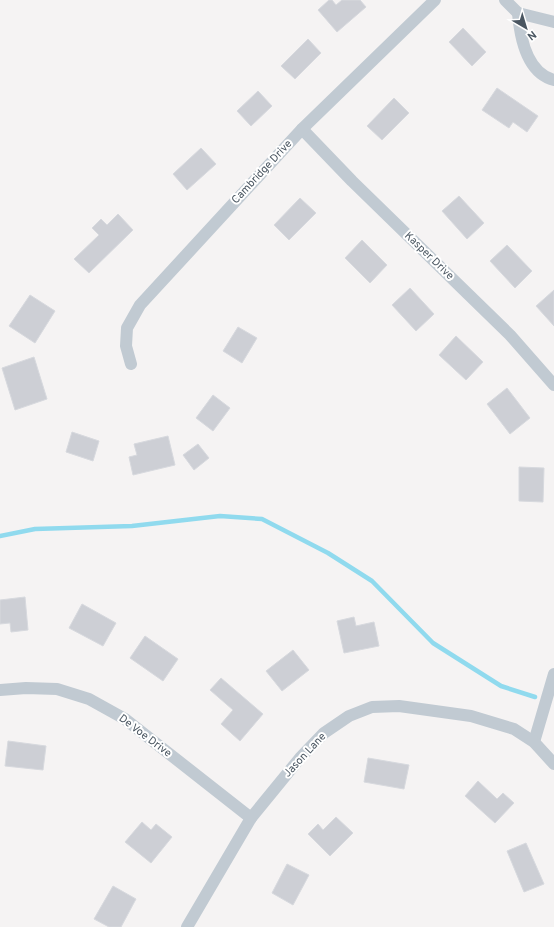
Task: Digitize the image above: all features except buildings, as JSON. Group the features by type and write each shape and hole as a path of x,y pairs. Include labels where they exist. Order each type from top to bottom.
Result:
{"street":[{"name":"Cambridge Drive","path":"131,364 126,346 127,328 140,305 302,129 435,0"},
{"path":"505,0 518,14 522,37 528,55 535,68 542,74 554,80"},
{"path":"518,14 554,22"},
{"name":"Kasper Drive","path":"302,129 352,181 510,335 554,385"},
{"path":"534,742 554,674"},
{"name":"De Voe Drive","path":"0,690 26,688 56,689 89,699 125,718 251,818"},
{"name":"Jason Lane","path":"187,927 251,818 300,758 324,733 349,716 372,707 399,706 471,716 514,729 534,742 554,764"}],"waterway":[{"path":"0,536 35,529 132,526 220,516 262,519 328,553 372,581 433,643 501,686 535,697"}]}
